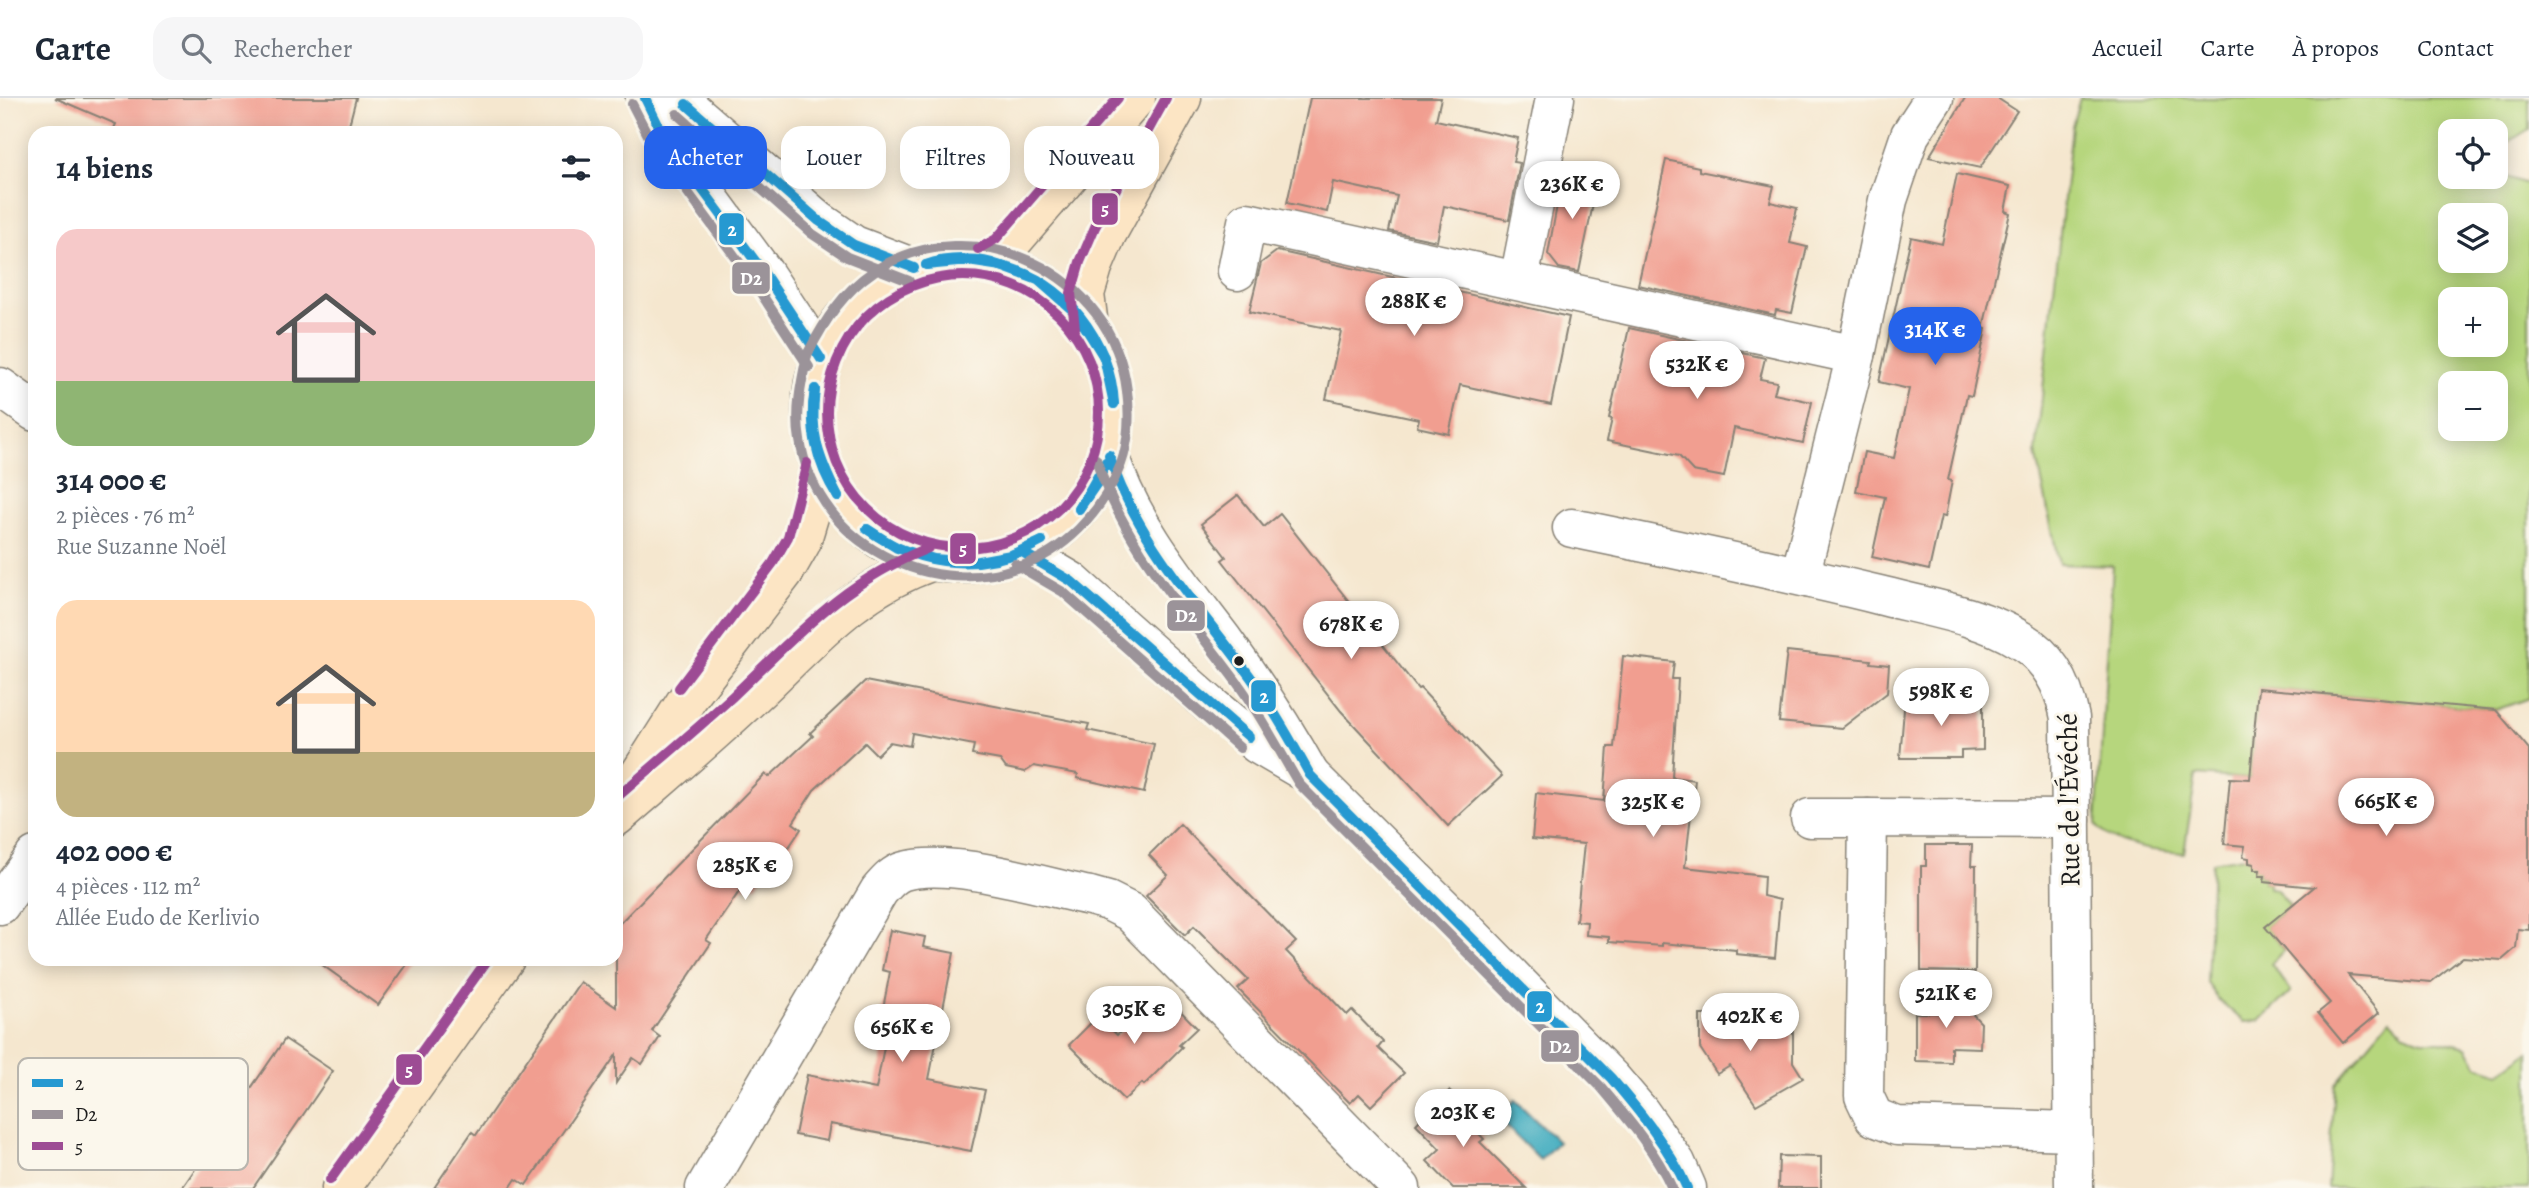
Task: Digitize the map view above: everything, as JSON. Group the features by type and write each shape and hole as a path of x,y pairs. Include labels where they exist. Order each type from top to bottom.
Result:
{"main road":[{"path":"984,261 1005,250 1136,98"},
{"path":"1089,326 1085,294 1093,267 1107,234 1182,98"},
{"path":"960,260 984,261 1015,268 1043,282 1068,302 1089,326 1105,356 1113,388 1114,422 1109,455 1096,486 1076,513 1051,536 1022,552 994,561 963,564 933,561 897,549 865,528 839,500 821,466 812,430 812,394 821,359 836,329 857,303 883,282 914,268 960,260"},
{"path":"623,803 688,698 785,571 801,542 821,466"},
{"path":"623,808 754,695 839,613 904,571 933,561"},
{"path":"341,1188 500,966"}],"street":[{"path":"645,98 664,136 764,272 821,359"},
{"path":"678,98 820,221 854,245 914,268"},
{"path":"1518,280 1555,98"},
{"path":"1807,578 1804,559 1856,355 1888,200 1910,135 1934,98"},
{"path":"1237,271 1247,222 1856,355"},
{"path":"0,387 28,407"},
{"path":"1109,455 1117,480 1156,552 1253,681 1283,726 1310,775"},
{"name":"Rue de l'Évéché","path":"1572,528 1807,578 1999,628 2022,641 2056,674 2066,696 2070,718 2074,1188"},
{"path":"1022,552 1080,589 1257,744 1310,775 1611,1078 1640,1112 1676,1163 1688,1188"},
{"path":"1810,818 2071,819"},
{"path":"1868,818 1864,1096 1874,1117 1897,1126 2073,1131"},
{"path":"0,905 28,866"},
{"path":"705,1188 879,891 901,871 936,866 974,871 1090,896 1130,912 1401,1188"}],"green space":[{"path":"2080,98 2529,98 2529,129 2508,142 2508,119 2438,119 2438,189 2508,189 2508,177 2529,185 2529,698 2496,710 2259,688 2250,779 2196,775 2184,853 2136,847 2113,839 2096,825 2113,566 2059,564 2036,452 2072,126"},
{"path":"2249,858 2254,869 2260,870 2259,876 2265,876 2264,882 2269,882 2269,888 2276,889 2290,906 2266,927 2284,950 2271,964 2291,991 2260,1021 2244,1022 2219,1000 2207,983 2212,862"},
{"path":"2390,1019 2405,1034 2422,1041 2440,1041 2467,1047 2478,1066 2500,1073 2529,1052 2529,1188 2328,1188 2335,1085"}],"water":[{"path":"1515,1100 1558,1142 1540,1160 1498,1118"}],"building":[{"path":"55,98 356,98 349,126 115,126 116,124"},
{"path":"1310,98 1441,98 1436,120 1518,138 1513,162 1520,163 1509,220 1444,206 1437,241 1389,231 1397,196 1333,182 1327,212 1287,203"},
{"path":"1965,98 1997,98 2017,111 1980,168 1929,157"},
{"path":"1666,160 1699,167 1699,171 1774,186 1770,202 1797,208 1790,243 1807,247 1792,313 1776,310 1775,315 1638,285"},
{"path":"1563,173 1598,180 1579,272 1559,268 1548,254"},
{"path":"1957,174 2010,186 2005,211 2010,213 1983,328 1986,329 1972,396 1967,395 1948,480 1952,481 1945,517 1941,516 1929,570 1872,557 1885,497 1856,491 1864,452 1894,458 1909,389 1879,382 1911,237 1942,244"},
{"path":"1277,251 1569,317 1551,405 1460,385 1449,434 1417,427 1419,419 1326,399 1341,331 1249,312 1261,263"},
{"path":"1629,328 1765,358 1760,379 1777,382 1774,394 1812,402 1803,443 1734,428 1724,477 1693,471 1679,456 1607,441 1612,419 1609,418"},
{"path":"1238,495 1264,527 1280,514 1418,689 1420,688 1502,776 1448,826 1341,711 1222,560 1226,557 1201,524"},
{"path":"1787,651 1871,660 1870,663 1889,665 1887,693 1842,728 1779,722"},
{"path":"1623,656 1674,662 1672,679 1678,679 1672,777 1695,780 1685,867 1764,876 1763,896 1780,900 1775,958 1736,954 1736,950 1662,943 1662,946 1609,942 1609,937 1586,935 1587,922 1576,921 1584,844 1532,839 1536,793 1604,801 1608,747 1614,747"},
{"path":"865,681 1089,724 1087,730 1154,744 1144,793 1077,778 1078,774 1034,766 1025,772 1006,768 1000,760 972,755 974,745 912,733 910,746 890,742 877,755 865,743 814,790 793,823 801,829 781,859 775,856 756,886 749,882 746,888 743,886 706,940 711,943 652,1031 660,1037 642,1064 633,1058 616,1083 616,1055 526,1185 516,1179 510,1188 434,1188 472,1132 476,1135 580,982 616,1007 616,966 623,966 623,920 765,774 769,777 813,736 810,733"},
{"path":"2258,688 2496,710 2529,749 2529,930 2518,929 2516,948 2502,960 2463,957 2431,982 2348,975 2379,1013 2343,1043 2318,1013 2330,1003 2265,927 2314,887 2264,882 2265,876 2259,876 2260,870 2254,870 2254,864 2249,863 2249,858 2243,857 2245,846 2224,844 2230,778 2250,779"},
{"path":"1905,697 1961,697 1961,705 1983,705 1983,750 1961,751 1961,758 1900,758"},
{"path":"1180,824 1296,942 1286,951 1347,1015 1352,1010 1383,1042 1378,1048 1404,1073 1371,1106 1359,1094 1350,1103 1238,989 1248,980 1194,926 1185,935 1146,896 1168,875 1149,855"},
{"path":"1926,845 1972,845 1971,866 1976,866 1975,972 1921,971 1921,866 1926,866"},
{"path":"890,930 925,937 923,947 954,953 929,1079 985,1090 971,1151 830,1124 827,1141 795,1135 807,1075 876,1089 888,1026 880,1024 890,972 882,970"},
{"path":"324,966 406,966 378,1005"},
{"path":"1940,980 1981,1023 1980,1048 1951,1047 1951,1062 1915,1061 1915,1013 1939,1013"},
{"path":"1167,997 1197,1028 1144,1085 1142,1083 1124,1100 1069,1045 1098,1016 1117,1035 1151,1001 1157,1007"},
{"path":"1700,1015 1760,1015 1760,1031 1793,1032 1793,1062 1803,1078 1756,1105 1730,1066 1717,1074 1700,1048"},
{"path":"285,1039 333,1071 253,1188 182,1188 194,1170 248,1170 248,1093"},
{"path":"1449,1091 1474,1116 1468,1122 1484,1139 1480,1142 1526,1188 1453,1188 1427,1161 1440,1149 1416,1124"},
{"path":"1779,1156 1821,1157 1821,1188 1778,1188"}],"transit line":[{"name":"2","path":"645,98 664,137 764,273 821,359"},
{"name":"5","path":"978,249 996,239 1118,98"},
{"name":"5","path":"1075,328 1071,293 1080,262 1095,227 1166,98"},
{"name":"D2","path":"632,104 653,145 753,281 809,367"},
{"name":"2","path":"686,104 819,221 854,245 914,268"},
{"name":"D2","path":"677,114 811,233 847,257 909,281"},
{"name":"D2","path":"807,356 798,419 804,457 816,488 835,517 860,540 874,550 910,567 947,576 983,575 1018,567 1050,552 1079,529 1103,500 1121,464 1127,437 1128,409 1127,391 1116,349 1096,313 1067,284 1033,262 994,249 954,246 913,253 874,271 853,288 828,318 808,353"},
{"name":"2","path":"926,265 964,259 1001,266"},
{"name":"2","path":"926,265 968,261 1001,266"},
{"name":"2","path":"1001,266 1024,273 1045,284 1080,316 1094,336 1104,358 1114,404"},
{"name":"2","path":"1001,266 1038,280 1077,314 1104,357 1114,404"},
{"name":"5","path":"950,276 976,276 1015,286 1039,299 1059,316 1076,336 1089,360 1097,385 1099,412 1097,439 1089,464 1076,488 1059,508 1039,525 1015,538 990,546 950,548 923,542 899,532 877,517 858,498 843,476 833,452 827,425 827,399 833,372 843,348 858,326 877,307 899,292 923,282 950,276"},
{"name":"2","path":"815,389 813,419 817,445 838,497"},
{"name":"2","path":"815,389 813,418 816,446 838,497"},
{"name":"2","path":"1109,455 1135,516 1152,545 1260,691 1310,775 1611,1078 1663,1144 1687,1188"},
{"name":"D2","path":"1096,459 1108,491 1140,551 1249,700 1299,784 1601,1087 1649,1148 1672,1188"},
{"name":"2","path":"1079,509 1106,462"},
{"name":"2","path":"1079,509 1097,483 1106,462"},
{"name":"5","path":"679,688 773,563 788,537 807,463"},
{"name":"2","path":"867,529 897,548 934,559 973,562 1011,555 1042,541"},
{"name":"2","path":"867,529 909,552 953,562 998,559 1042,541"},
{"name":"5","path":"623,792 719,709 823,612 870,577 928,548"},
{"name":"2","path":"1022,552 1071,581 1249,737"},
{"name":"D2","path":"1015,564 1063,592 1240,748"},
{"name":"5","path":"330,1180 483,966"}]}
